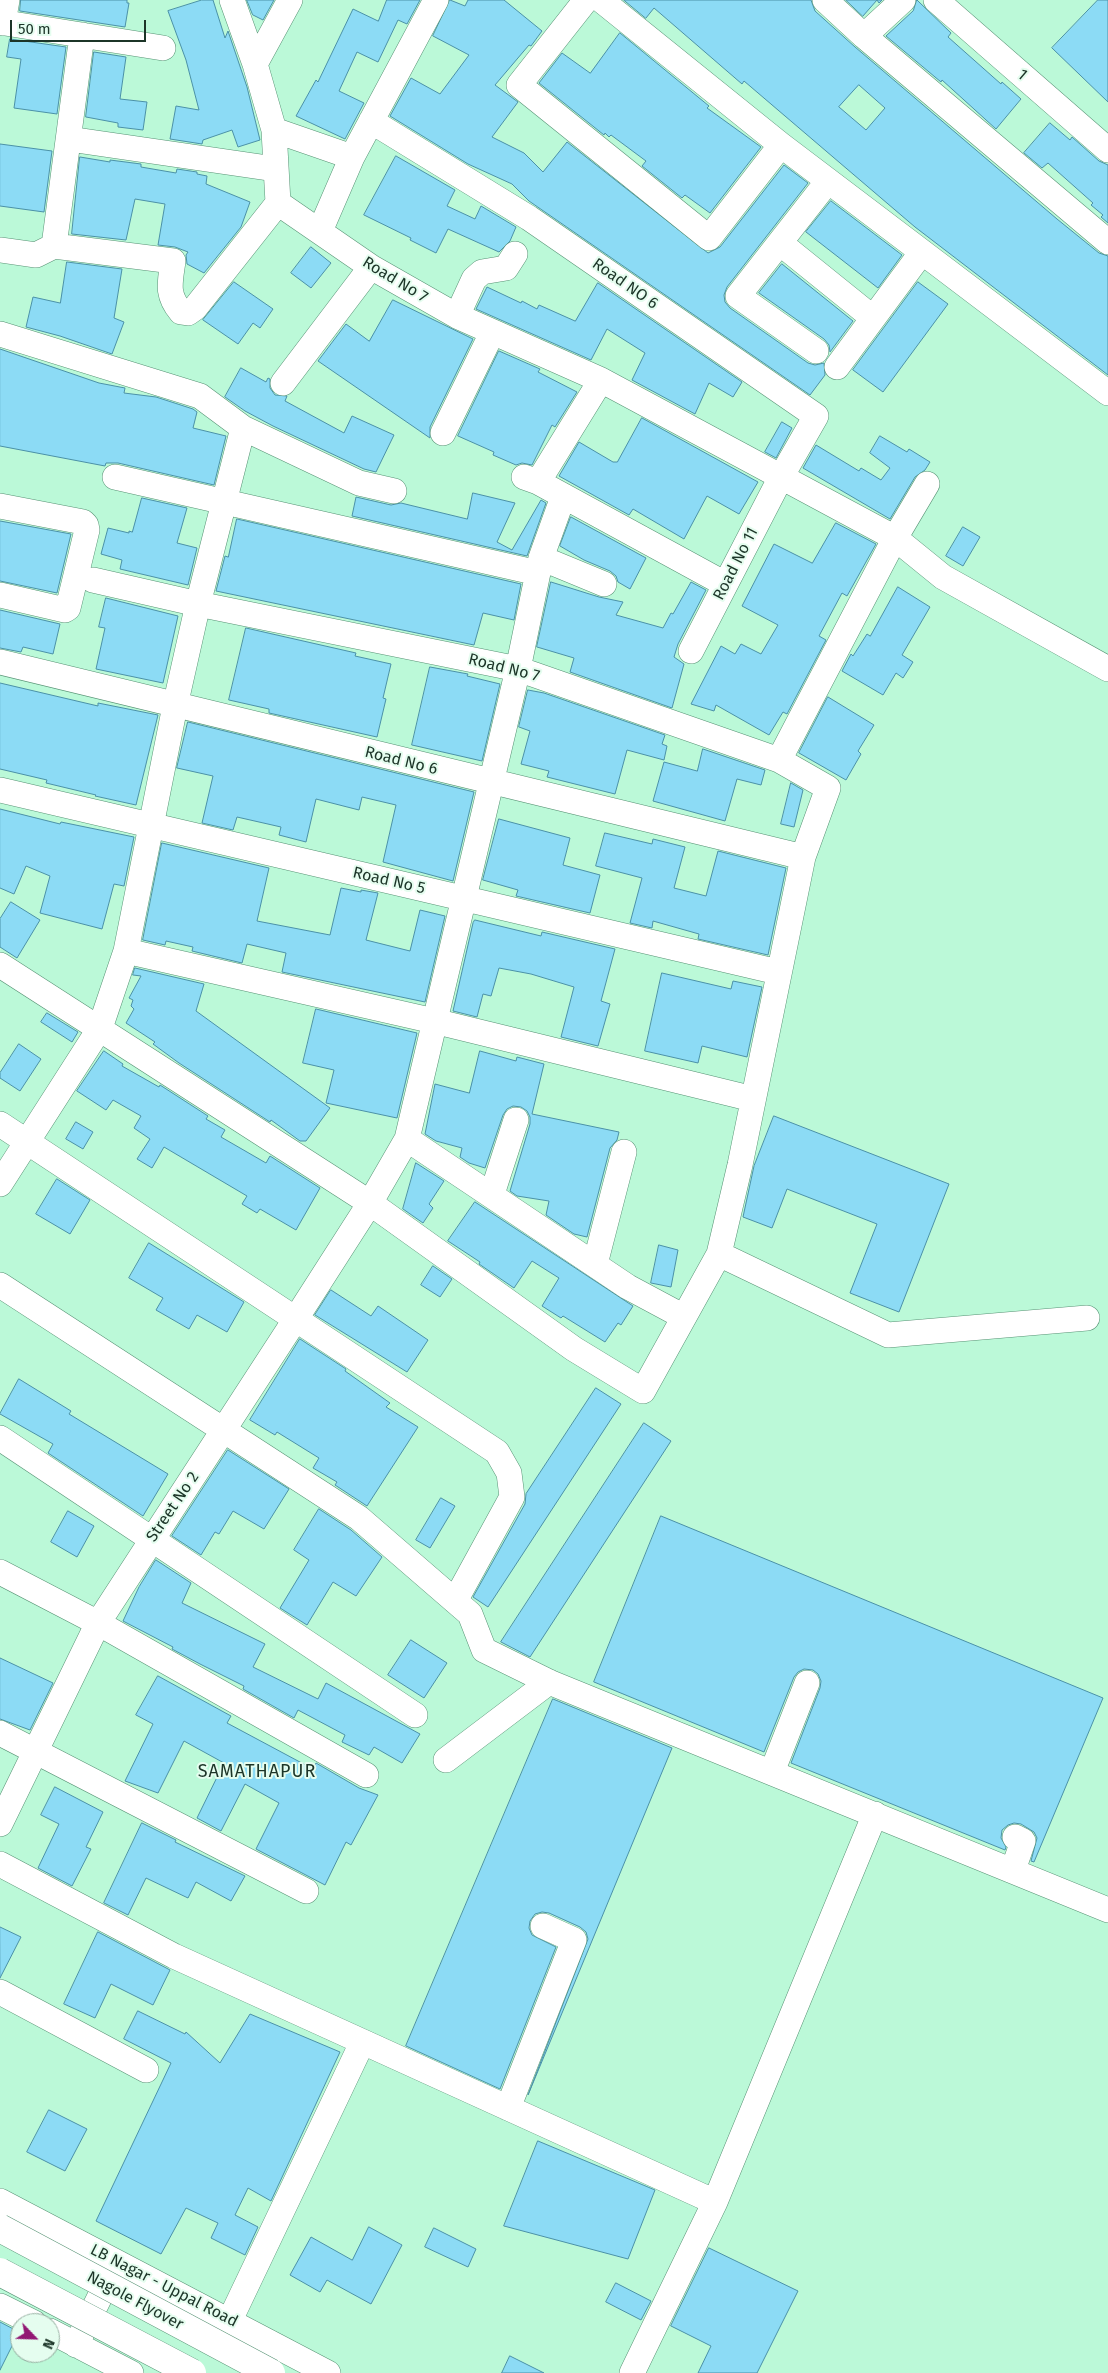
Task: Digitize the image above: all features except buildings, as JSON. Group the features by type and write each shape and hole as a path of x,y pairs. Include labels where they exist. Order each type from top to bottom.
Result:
{"highway":[{"name":"Nagole Flyover","path":"0,2228 271,2373"},
{"path":"0,2272 192,2373"}],"street":[{"path":"0,250 36,255 54,246 173,262 170,289 172,301 181,312 188,313 195,308 278,203 274,130 256,64 232,0"},
{"path":"256,64 290,0"},
{"path":"320,231 352,157 436,0"},
{"path":"586,0 519,85 709,238 781,146"},
{"path":"601,0 781,146 1108,393"},
{"path":"825,0 864,36 1108,242"},
{"path":"864,36 903,0"},
{"name":"1","path":"936,0 1108,150"},
{"path":"3,15 82,35 162,48"},
{"path":"54,246 82,35"},
{"name":"Road NO 6","path":"371,121 530,218 816,416 781,477"},
{"path":"274,130 352,157"},
{"path":"69,139 275,169"},
{"path":"816,351 738,296 828,181"},
{"name":"Road No 7","path":"278,203 370,267 457,316 601,380 895,538 942,577 1108,669"},
{"path":"780,243 873,318"},
{"path":"836,367 922,252"},
{"path":"457,316 474,279 482,272 506,268 515,254"},
{"path":"283,383 370,267"},
{"path":"443,433 492,333"},
{"path":"0,334 200,396 243,428 359,483 394,491"},
{"path":"601,380 531,480 725,584"},
{"path":"0,1184 100,1028 126,951 175,706 198,604 243,428"},
{"path":"115,477 225,502 540,565 604,584"},
{"name":"Road No 11","path":"690,651 781,477"},
{"path":"779,760 895,538 927,484"},
{"name":"Street No 2","path":"0,1824 98,1623 370,1203 407,1139 518,669 540,565 563,497"},
{"path":"0,506 83,522 88,530 71,605 68,608 65,610 0,595"},
{"name":"Road No 7","path":"93,580 198,604 518,669 779,760 828,788 803,857"},
{"name":"Road No 6","path":"0,662 803,857"},
{"name":"Road No 5","path":"0,790 778,972"},
{"path":"0,965 370,1203 574,1349 643,1391 719,1254 740,1165 803,857"},
{"path":"126,951 434,1021 753,1099"},
{"path":"492,1194 516,1120"},
{"path":"0,1124 497,1452 509,1473 512,1497 455,1601"},
{"path":"407,1139 492,1194 628,1287 684,1317"},
{"path":"596,1264 624,1152"},
{"path":"719,1254 888,1335 1087,1318"},
{"path":"0,1285 359,1518 470,1614 484,1650 549,1682 772,1772 845,1794 875,1814 1108,1910"},
{"path":"0,1438 416,1715"},
{"path":"0,1572 98,1623 366,1775"},
{"path":"446,1760 549,1682"},
{"path":"772,1772 807,1683"},
{"path":"0,1733 306,1892"},
{"path":"632,2373 715,2202 875,1814"},
{"path":"1013,1870 1023,1841 1015,1836"},
{"path":"0,1864 174,1956 715,2202"},
{"path":"508,2108 574,1940 543,1926"},
{"path":"0,1992 146,2070"},
{"path":"230,2320 362,2043"},
{"name":"LB Nagar - Uppal Road","path":"0,2201 328,2373"},
{"path":"76,2345 117,2262"},
{"path":"0,2306 14,2313"},
{"path":"60,2336 131,2373"}],"district":[{"name":"SAMATHAPUR","path":"257,1772"}]}
